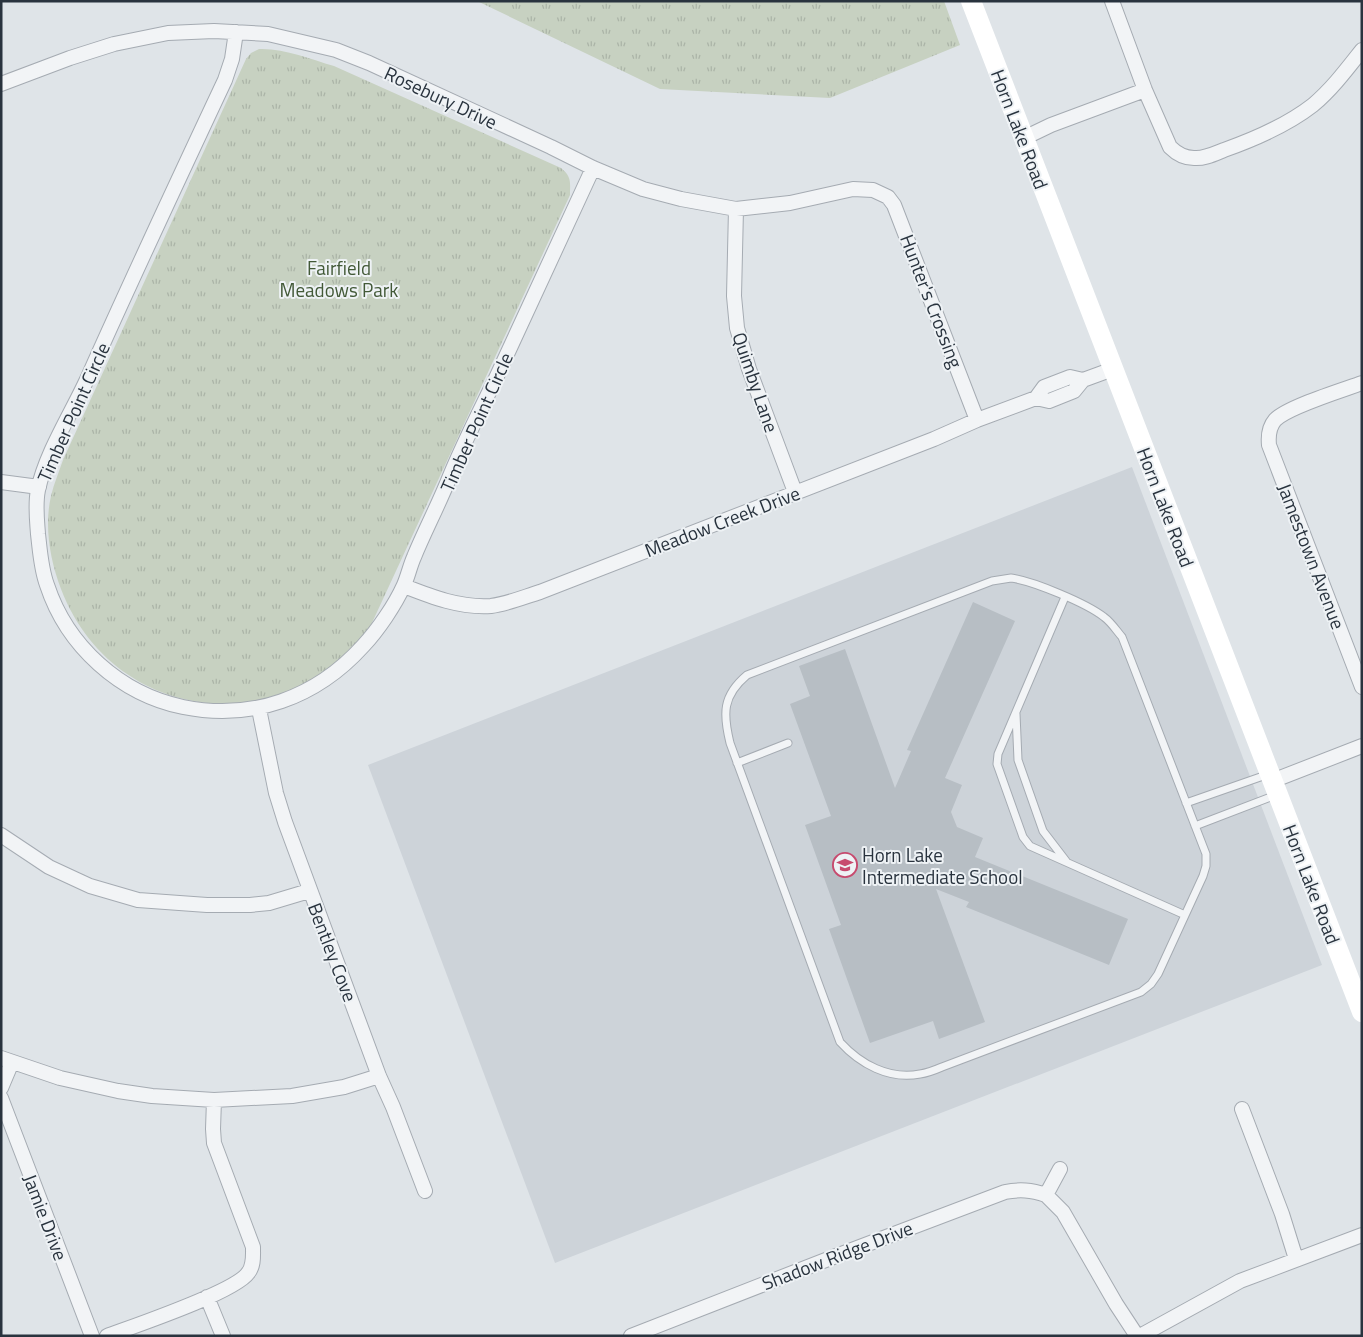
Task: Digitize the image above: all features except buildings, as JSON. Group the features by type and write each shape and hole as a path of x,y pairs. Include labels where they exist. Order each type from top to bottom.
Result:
{"main road":[{"name":"Horn Lake Road","path":"971,1 1362,1012"}],"street":[{"path":"1112,1 1145,90 1170,147 1176,153 1194,158 1204,157 1258,138 1279,127 1311,106 1330,88 1362,50"},
{"name":"Rosebury Drive","path":"1,84 114,44 168,34 192,31 280,36 336,50 593,168 642,189 681,200 736,209 790,203 853,189 877,191"},
{"name":"Timber Point Circle","path":"236,32 232,59 225,80 53,449 39,487 37,516 40,554 46,583 60,614 76,640 96,662 142,694 181,707 207,711 259,709 296,696 326,679 365,645 404,586 413,559 450,476 593,168"},
{"path":"1024,138 1051,125 1145,90"},
{"name":"Hunter's Crossing","path":"877,191 888,197 894,206 977,420"},
{"name":"Quimby Lane","path":"736,209 734,296 736,328 748,369 795,492"},
{"name":"Meadow Creek Drive","path":"404,586 434,598 456,604 492,606 540,592 795,492 934,440 977,420 1036,398 1049,401 1074,391 1083,380 1113,369"},
{"name":"Jamestown Avenue","path":"1362,383 1284,412 1272,424 1268,436 1269,445 1362,687"},
{"path":"1,482 39,487"},
{"name":"Bentley Cove","path":"259,709 276,793 309,891 425,1191"},
{"path":"1273,783 1362,746"},
{"path":"1,835 49,867 90,886 138,900 207,905 250,905 269,903 309,891"},
{"path":"1,1088 7,1060 60,1078 118,1091 152,1096 214,1100 292,1096 344,1087 380,1076"},
{"name":"Jamie Drive","path":"1,1098 92,1336"},
{"path":"107,1336 228,1288 248,1273 254,1258 253,1247 214,1142 212,1129 214,1100"},
{"path":"1242,1109 1282,1214 1296,1259"},
{"path":"1060,1169 1046,1195 1063,1212 1116,1304 1139,1336 1234,1284 1362,1235"},
{"name":"Shadow Ridge Drive","path":"631,1336 1005,1192 1025,1190 1046,1195"},
{"path":"207,1297 223,1336"}],"lane":[{"path":"1011,578 1025,580 1065,598 1104,617 1122,637 1206,854 1206,866 1203,876 1158,974 1151,984 1141,992 942,1067 918,1074 900,1074 875,1068 862,1062 840,1042 737,763 726,726 725,712 727,701 738,682 747,675 992,581 1011,578"},
{"path":"1065,598 998,754 997,764 1023,837 1030,846 1185,915"},
{"path":"1016,711 1018,760 1043,831 1067,862"},
{"path":"737,763 788,743"},
{"path":"1186,803 1273,783"},
{"path":"1195,826 1273,783"}],"shaded area":[{"name":"Horn Lake Intermediate School","path":"1132,467 1322,965 555,1263 368,765"}],"green space":[{"path":"477,1 944,1 960,45 830,98 660,89"},
{"name":"Fairfield Meadows Park","path":"259,49 287,52 334,66 561,168 569,177 570,195 371,625 336,663 295,689 250,702 204,703 160,692 120,669 86,634 61,589 57,578 49,543 49,507 63,460 246,59 251,53"}],"place":[{"name":"Horn Lake Intermediate School","path":"845,865"}]}
